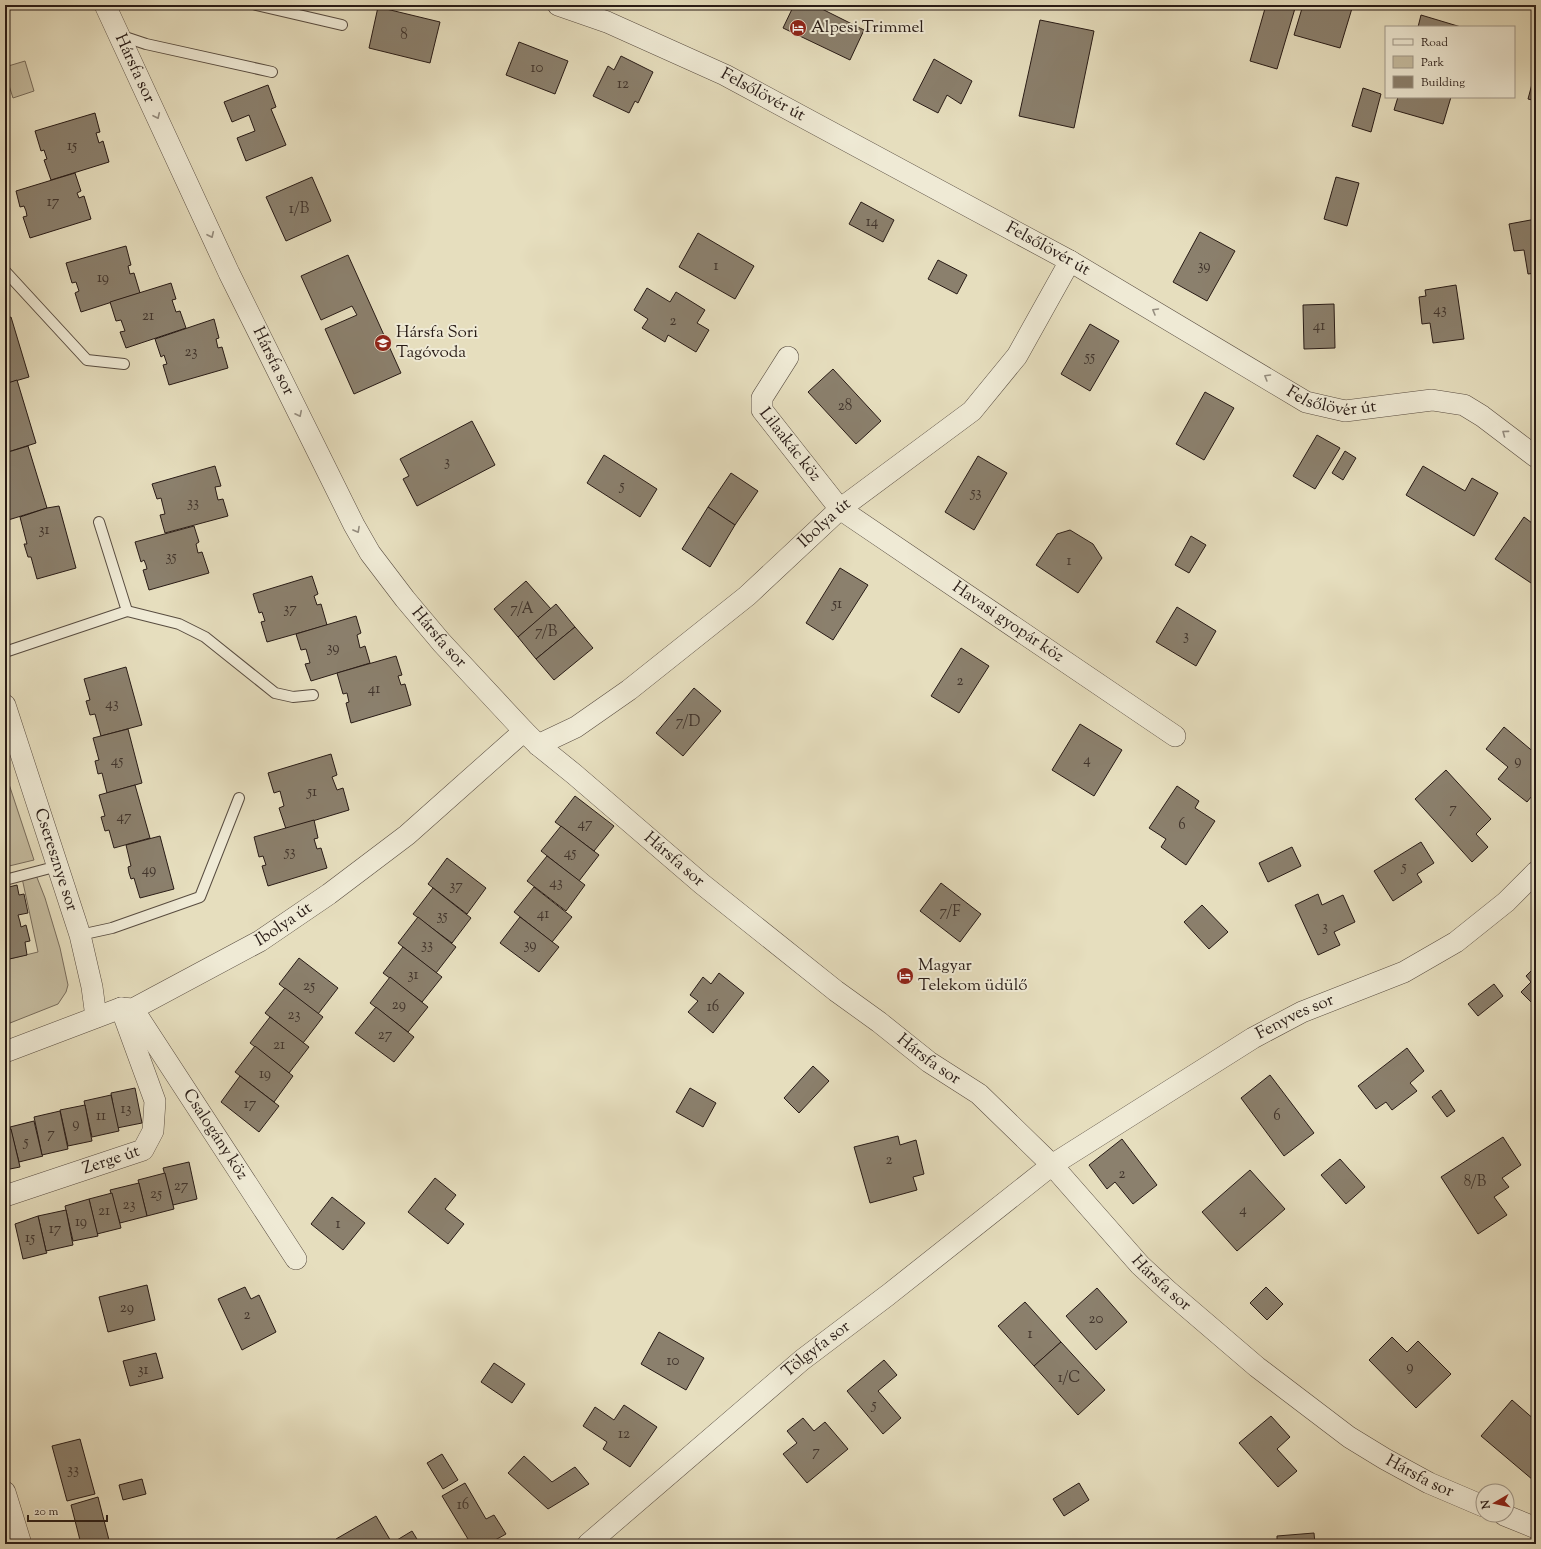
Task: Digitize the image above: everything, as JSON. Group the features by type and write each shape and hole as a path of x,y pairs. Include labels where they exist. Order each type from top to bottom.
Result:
{"street":[{"name":"Hársfa sor","path":"105,5 229,273 354,525 370,553 405,599 442,643 531,738 702,884 836,991 879,1022 929,1062 979,1094 1052,1166 1140,1265 1167,1290 1258,1367 1355,1441 1429,1483 1475,1503"},
{"name":"Felsőlövér út","path":"558,5 607,22 725,75 1070,262 1306,402 1345,411 1432,400 1464,405 1482,416 1536,457"},
{"name":"Ibolya út","path":"5,1052 96,1017 127,1008 260,940 329,894 531,738 576,727 629,690 747,596 840,509 972,411 1017,356 1070,262"},
{"name":"Lilaakác köz","path":"788,357 762,398 762,410 840,509"},
{"name":"Havasi gyopár köz","path":"840,509 1175,736"},
{"name":"Cseresznye sor","path":"5,705 80,935 92,987 96,1017"},
{"name":"Fenyves sor","path":"1052,1166 1253,1038 1302,1012 1404,972 1456,942 1506,902 1536,872"},
{"name":"Zerge út","path":"5,1196 143,1150 153,1131 154,1101 127,1008"},
{"name":"Csalogány köz","path":"127,1008 296,1259"},
{"name":"Tölgyfa sor","path":"588,1544 802,1360 888,1295 1052,1166"},
{"path":"5,1492 21,1544"},
{"path":"1515,1519 1536,1528"}],"lane":[{"path":"256,5 275,7 342,25"},
{"path":"120,35 146,44 272,72"},
{"path":"5,271 87,360 124,364"},
{"path":"99,522 127,611"},
{"path":"5,652 127,611 179,624 205,637 275,693 293,697 313,695"},
{"path":"80,935 112,928 200,898 239,798"},
{"path":"5,880 58,866"}],"green space":[{"path":"25,61 34,91 13,98 5,73 5,67"},
{"path":"5,772 34,860 5,867"},
{"path":"36,875 45,898 60,948 68,985 66,992 58,1004 5,1025 5,960 38,952 22,878"}],"building":[{"path":"794,5 814,5 864,30 850,60 783,28"},
{"path":"1266,5 1296,5 1277,69 1250,61"},
{"path":"1303,5 1353,5 1340,48 1294,35"},
{"path":"378,7 440,22 430,63 369,48"},
{"path":"1421,15 1458,26 1418,26"},
{"path":"1040,20 1094,31 1074,128 1019,116"},
{"path":"519,42 568,61 555,94 506,75"},
{"path":"621,56 653,72 638,103 635,101 629,113 593,96 608,66 614,70"},
{"path":"934,59 972,81 961,104 947,95 938,113 913,100"},
{"path":"1536,69 1536,101 1528,99"},
{"path":"268,85 276,107 271,109 286,145 246,161 237,138 255,131 249,115 232,122 224,102"},
{"path":"1363,88 1381,94 1371,132 1352,126"},
{"path":"1398,98 1451,98 1443,124 1394,110"},
{"path":"95,113 100,132 96,133 99,143 103,141 109,162 51,180 44,160 47,159 44,150 41,151 35,131"},
{"path":"75,173 81,191 77,193 79,198 84,196 91,219 30,238 23,217 27,216 26,211 24,206 20,207 16,191"},
{"path":"312,177 331,221 286,241 266,197"},
{"path":"1336,177 1359,183 1347,226 1324,219"},
{"path":"861,202 894,220 883,242 849,224"},
{"path":"1536,219 1536,273 1528,274 1524,250 1514,251 1509,224"},
{"path":"1200,232 1235,251 1207,301 1173,282"},
{"path":"698,233 754,266 735,299 679,267"},
{"path":"126,246 131,265 128,266 130,274 134,273 140,293 81,312 75,293 79,291 76,282 72,283 66,263"},
{"path":"348,255 401,373 354,394 325,329 357,315 352,306 321,320 301,276"},
{"path":"938,260 967,275 957,294 928,279"},
{"path":"171,283 176,299 172,300 176,312 180,311 186,328 126,348 120,332 125,331 121,320 116,321 110,302"},
{"path":"1456,285 1464,339 1433,343 1430,323 1422,324 1419,297 1426,296 1425,290"},
{"path":"647,288 670,302 676,292 705,310 697,323 709,330 696,352 668,335 665,342 642,328 648,319 634,310"},
{"path":"1334,304 1335,348 1304,349 1303,305"},
{"path":"11,317 29,377 5,384 5,319"},
{"path":"214,319 219,338 216,339 218,348 222,347 228,368 169,385 163,365 167,364 164,355 161,357 155,339"},
{"path":"1090,324 1119,341 1090,391 1061,374"},
{"path":"833,369 881,421 856,444 808,392"},
{"path":"17,380 36,443 5,453 5,384"},
{"path":"1205,392 1234,408 1204,460 1176,444"},
{"path":"472,421 495,465 417,506 403,479 409,476 400,459"},
{"path":"1317,435 1340,448 1315,489 1293,476"},
{"path":"28,446 47,508 5,521 5,453"},
{"path":"1345,451 1356,458 1343,480 1332,473"},
{"path":"604,455 657,489 640,517 587,483"},
{"path":"978,456 1007,473 974,530 945,512"},
{"path":"215,466 221,486 215,487 218,500 223,499 228,516 165,533 160,515 165,514 161,498 157,499 152,484"},
{"path":"1423,466 1465,491 1472,478 1498,493 1474,536 1406,495"},
{"path":"731,473 758,491 735,525 708,507"},
{"path":"59,506 76,568 37,579 31,557 28,557 24,544 27,544 20,517 47,508"},
{"path":"708,507 735,525 710,567 682,549"},
{"path":"1524,517 1536,526 1536,582 1534,585 1495,559"},
{"path":"194,526 199,542 196,544 198,553 202,552 209,573 149,590 143,570 147,569 146,565 144,560 141,562 135,542"},
{"path":"1070,530 1093,544 1102,558 1078,593 1036,565 1057,534"},
{"path":"1191,536 1206,545 1189,573 1175,565"},
{"path":"840,568 868,585 833,640 806,623"},
{"path":"312,576 318,594 314,596 317,605 321,604 327,625 267,642 261,622 265,621 262,612 259,613 253,594"},
{"path":"526,581 551,609 518,637 494,609"},
{"path":"556,604 575,627 536,659 518,637"},
{"path":"1177,607 1216,631 1196,666 1156,642"},
{"path":"356,616 361,633 357,635 360,648 365,646 370,663 311,681 305,664 310,663 306,649 301,650 296,634"},
{"path":"575,627 593,648 554,680 536,659"},
{"path":"961,648 989,666 959,713 931,696"},
{"path":"396,656 402,675 398,676 401,685 405,684 411,705 351,723 346,703 349,702 347,693 343,694 337,673"},
{"path":"126,667 142,725 101,736 95,714 90,715 86,701 90,700 84,679"},
{"path":"694,688 721,711 683,756 656,733"},
{"path":"1080,724 1122,750 1094,796 1052,770"},
{"path":"1504,727 1536,754 1536,791 1527,802 1498,779 1508,767 1486,749"},
{"path":"128,729 142,783 107,793 102,773 98,774 95,761 99,760 93,738"},
{"path":"331,754 337,775 332,777 337,790 343,788 349,810 286,829 279,808 284,806 280,791 274,793 268,773"},
{"path":"1446,770 1491,819 1476,834 1488,847 1472,862 1415,799"},
{"path":"135,785 150,838 114,848 109,830 105,831 101,817 105,816 99,795"},
{"path":"1177,786 1199,801 1195,808 1215,821 1186,865 1161,847 1166,839 1149,828"},
{"path":"575,796 614,826 594,851 555,822"},
{"path":"314,820 318,838 314,839 317,849 321,848 327,868 268,886 262,866 266,865 263,856 259,857 254,837"},
{"path":"561,826 599,855 579,881 541,851"},
{"path":"160,836 174,889 140,898 134,878 131,879 129,873 128,867 131,866 126,845"},
{"path":"1421,842 1434,863 1417,874 1422,882 1393,901 1374,871"},
{"path":"1292,847 1301,866 1268,882 1259,863"},
{"path":"547,856 585,885 566,911 527,881"},
{"path":"447,858 486,888 467,914 428,884"},
{"path":"941,883 981,914 960,942 920,911"},
{"path":"17,885 19,895 24,894 28,913 18,915 21,927 26,925 30,941 25,942 27,955 5,960 5,888"},
{"path":"534,887 572,917 552,942 514,912"},
{"path":"433,888 471,918 452,943 413,914"},
{"path":"1318,894 1322,905 1343,895 1355,922 1334,932 1340,945 1318,955 1295,905"},
{"path":"1202,905 1228,932 1209,949 1184,922"},
{"path":"418,917 456,947 436,973 398,943"},
{"path":"520,917 559,947 539,972 500,943"},
{"path":"403,947 442,977 422,1002 383,973"},
{"path":"299,958 338,988 318,1014 279,984"},
{"path":"1536,966 1536,1007 1521,992 1531,982 1526,976"},
{"path":"719,973 744,993 713,1033 688,1012 698,1001 690,995 703,977 711,984"},
{"path":"390,977 428,1007 408,1032 370,1003"},
{"path":"1494,984 1503,996 1478,1016 1468,1004"},
{"path":"285,988 323,1017 303,1043 265,1013"},
{"path":"376,1007 414,1037 394,1062 355,1033"},
{"path":"270,1017 309,1047 289,1073 250,1043"},
{"path":"255,1046 293,1076 274,1102 235,1072"},
{"path":"1407,1048 1424,1071 1410,1083 1417,1091 1392,1110 1386,1102 1376,1109 1358,1086"},
{"path":"813,1066 829,1081 799,1113 784,1098"},
{"path":"1270,1075 1314,1133 1284,1156 1241,1098"},
{"path":"240,1076 279,1106 259,1132 221,1102"},
{"path":"135,1088 142,1123 117,1128 111,1093"},
{"path":"690,1088 716,1103 703,1127 676,1112"},
{"path":"1441,1090 1455,1111 1447,1117 1432,1097"},
{"path":"111,1095 119,1131 92,1137 84,1101"},
{"path":"85,1105 92,1141 68,1146 60,1110"},
{"path":"60,1111 68,1149 42,1155 34,1117"},
{"path":"34,1121 43,1156 19,1162 10,1127"},
{"path":"11,1129 20,1167 5,1170 5,1131"},
{"path":"898,1136 900,1145 916,1140 924,1174 913,1177 917,1190 870,1203 854,1147"},
{"path":"1503,1137 1521,1165 1502,1178 1509,1187 1494,1197 1507,1215 1478,1234 1441,1177"},
{"path":"1122,1139 1157,1185 1133,1204 1115,1182 1107,1189 1089,1165"},
{"path":"1340,1159 1365,1187 1346,1204 1321,1175"},
{"path":"189,1162 197,1199 173,1205 163,1168"},
{"path":"1250,1170 1285,1209 1237,1251 1202,1212"},
{"path":"165,1173 174,1209 147,1216 138,1180"},
{"path":"435,1178 456,1195 445,1209 464,1224 448,1244 408,1212"},
{"path":"139,1183 147,1216 120,1223 110,1190"},
{"path":"112,1193 121,1228 97,1234 89,1199"},
{"path":"332,1197 365,1223 343,1250 311,1224"},
{"path":"89,1199 98,1236 73,1241 65,1206"},
{"path":"66,1210 73,1245 46,1251 38,1216"},
{"path":"38,1216 47,1253 23,1259 15,1224"},
{"path":"147,1285 155,1320 108,1332 99,1297"},
{"path":"245,1287 251,1299 259,1295 276,1332 242,1350 218,1299"},
{"path":"1266,1287 1283,1304 1267,1320 1250,1303"},
{"path":"1097,1288 1127,1322 1096,1350 1066,1316"},
{"path":"1025,1302 1061,1342 1034,1366 998,1326"},
{"path":"659,1332 704,1358 686,1390 641,1364"},
{"path":"1392,1337 1407,1352 1418,1341 1451,1374 1416,1408 1369,1360"},
{"path":"1061,1342 1105,1390 1078,1415 1034,1366"},
{"path":"156,1353 163,1378 130,1386 123,1361"},
{"path":"884,1360 897,1375 878,1391 901,1418 883,1434 847,1391"},
{"path":"494,1363 525,1384 512,1403 481,1382"},
{"path":"1512,1400 1536,1421 1536,1476 1533,1480 1481,1436"},
{"path":"624,1405 657,1427 630,1467 603,1449 607,1442 583,1426 595,1407 614,1420"},
{"path":"1271,1416 1290,1437 1277,1449 1297,1471 1278,1487 1239,1443"},
{"path":"803,1418 814,1431 825,1422 848,1449 807,1483 783,1454 797,1443 787,1431"},
{"path":"80,1439 95,1494 67,1501 52,1446"},
{"path":"442,1454 458,1480 443,1489 427,1463"},
{"path":"524,1456 552,1482 575,1467 589,1484 548,1509 508,1473"},
{"path":"142,1479 146,1494 123,1500 119,1485"},
{"path":"465,1483 486,1519 494,1515 506,1534 488,1544 471,1544 442,1496"},
{"path":"1079,1483 1089,1500 1064,1516 1053,1499"},
{"path":"98,1497 109,1540 95,1544 81,1544 71,1505"},
{"path":"376,1516 392,1543 412,1531 420,1544 339,1544 336,1539"},
{"path":"1314,1533 1315,1544 1277,1544 1277,1536"}],"place":[{"name":"Alpesi Trimmel","path":"798,28"},
{"name":"Hársfa Sori Tagóvoda","path":"383,343"},
{"name":"Magyar Telekom üdülő","path":"905,976"}]}
